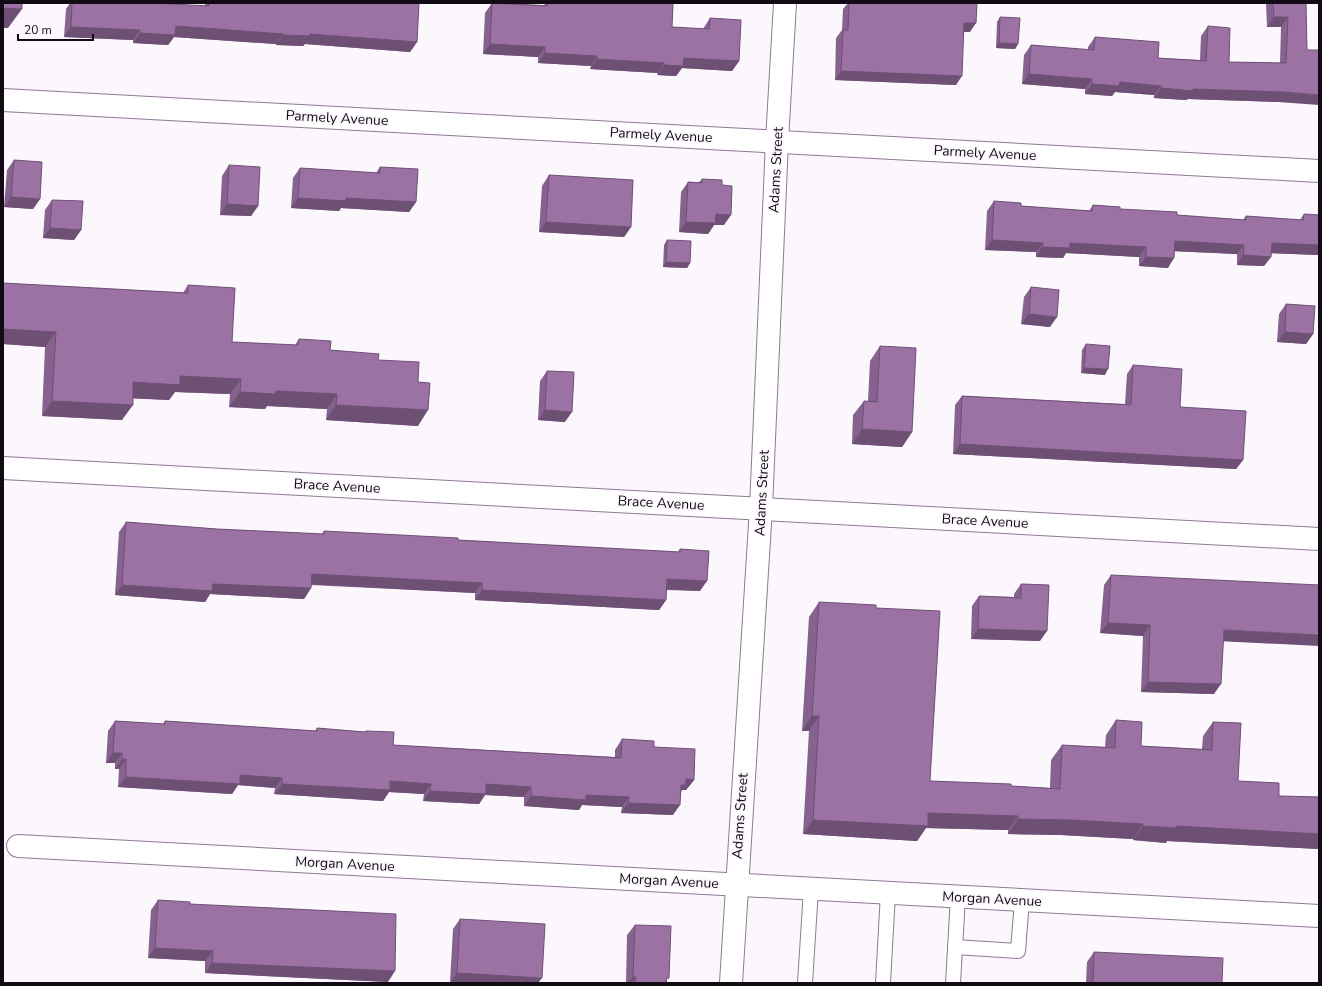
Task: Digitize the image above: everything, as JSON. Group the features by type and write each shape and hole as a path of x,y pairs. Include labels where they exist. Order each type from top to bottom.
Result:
{"street":[{"name":"Adams Street","path":"730,983 761,508 777,141 785,3"},
{"name":"Parmely Avenue","path":"3,100 1319,171"},
{"name":"Brace Avenue","path":"3,468 1319,539"},
{"name":"Morgan Avenue","path":"18,846 1319,916"}],"lane":[{"path":"805,983 811,889"},
{"path":"883,983 888,893"},
{"path":"954,983 958,897"},
{"path":"955,947 1018,951 1022,900"}],"building":[{"path":"3,3 22,3 22,9 3,8"},
{"path":"72,3 153,3 209,6 209,3 419,3 417,42 310,34 310,36 283,35 176,26 175,35 140,33 140,30 71,27"},
{"path":"492,3 547,6 548,3 673,3 672,27 709,29 710,18 741,20 739,61 684,58 683,66 664,65 664,63 597,59 597,56 545,53 545,47 490,44"},
{"path":"849,3 977,3 976,23 964,23 962,76 841,71 843,30 848,30"},
{"path":"1273,3 1306,3 1307,50 1319,50 1319,95 1285,92 1193,89 1193,91 1120,82 1119,86 1092,84 1092,79 1029,74 1031,45 1094,50 1095,37 1159,42 1158,58 1206,61 1208,26 1230,28 1229,62 1286,63 1288,17 1274,17"},
{"path":"1000,17 1020,18 1018,44 999,43"},
{"path":"14,160 42,162 40,199 11,197"},
{"path":"229,165 260,167 258,206 227,204"},
{"path":"380,167 418,169 416,202 346,198 346,201 298,198 300,168 380,173"},
{"path":"549,175 633,180 631,227 546,222"},
{"path":"702,179 722,180 722,185 732,186 731,215 716,214 715,223 686,222 688,182 702,183"},
{"path":"52,200 83,201 81,230 50,228"},
{"path":"994,201 1021,203 1021,206 1092,211 1093,205 1120,207 1120,209 1177,212 1177,215 1246,220 1246,216 1303,220 1304,214 1319,215 1319,245 1272,243 1271,257 1243,255 1244,245 1175,241 1174,258 1146,257 1146,247 1070,243 1070,248 1042,247 1043,243 992,240"},
{"path":"667,240 691,241 690,263 666,262"},
{"path":"3,283 188,293 188,285 235,288 232,342 298,345 299,339 331,341 330,350 379,354 378,360 419,362 418,382 430,383 428,410 336,405 337,394 276,391 275,394 240,392 241,379 180,376 180,385 133,382 133,405 52,401 56,332 3,329"},
{"path":"1031,287 1059,290 1057,317 1029,314"},
{"path":"1286,304 1315,306 1313,334 1285,332"},
{"path":"1086,344 1110,346 1108,369 1084,368"},
{"path":"880,346 916,348 912,432 862,429 864,401 877,402"},
{"path":"1133,365 1182,369 1180,407 1246,411 1243,460 960,444 962,396 1131,405"},
{"path":"547,371 574,372 572,412 545,410"},
{"path":"126,522 217,529 324,534 324,531 680,552 680,549 709,551 707,581 667,579 666,600 482,590 482,583 312,574 311,588 213,584 212,591 122,585"},
{"path":"1111,575 1319,585 1319,635 1224,630 1221,684 1148,682 1150,625 1108,623"},
{"path":"1021,584 1049,585 1047,631 978,629 979,596 1021,598"},
{"path":"819,602 876,605 876,608 940,611 930,781 1011,784 1011,786 1060,789 1062,745 1115,748 1116,720 1142,722 1141,746 1212,750 1213,722 1241,723 1238,781 1279,783 1279,796 1319,797 1319,834 1176,826 1176,828 1143,826 1143,824 1071,820 1018,819 1018,816 928,813 928,826 813,820 819,716 812,716"},
{"path":"115,721 165,724 165,721 317,731 317,728 365,732 394,732 393,745 621,758 622,739 654,741 654,747 695,749 694,780 686,779 686,785 681,785 680,805 628,803 629,797 586,795 586,800 531,796 531,787 486,784 486,794 430,791 431,784 390,781 390,790 282,784 282,778 240,775 240,784 126,777 126,759 122,759 122,753 113,753"},
{"path":"158,900 190,902 190,904 396,914 395,971 212,963 213,951 155,948"},
{"path":"460,919 545,924 542,978 457,973"},
{"path":"635,925 671,926 669,978 667,978 666,983 635,983 636,977 633,977"},
{"path":"1094,952 1223,958 1222,983 1093,983"}]}
